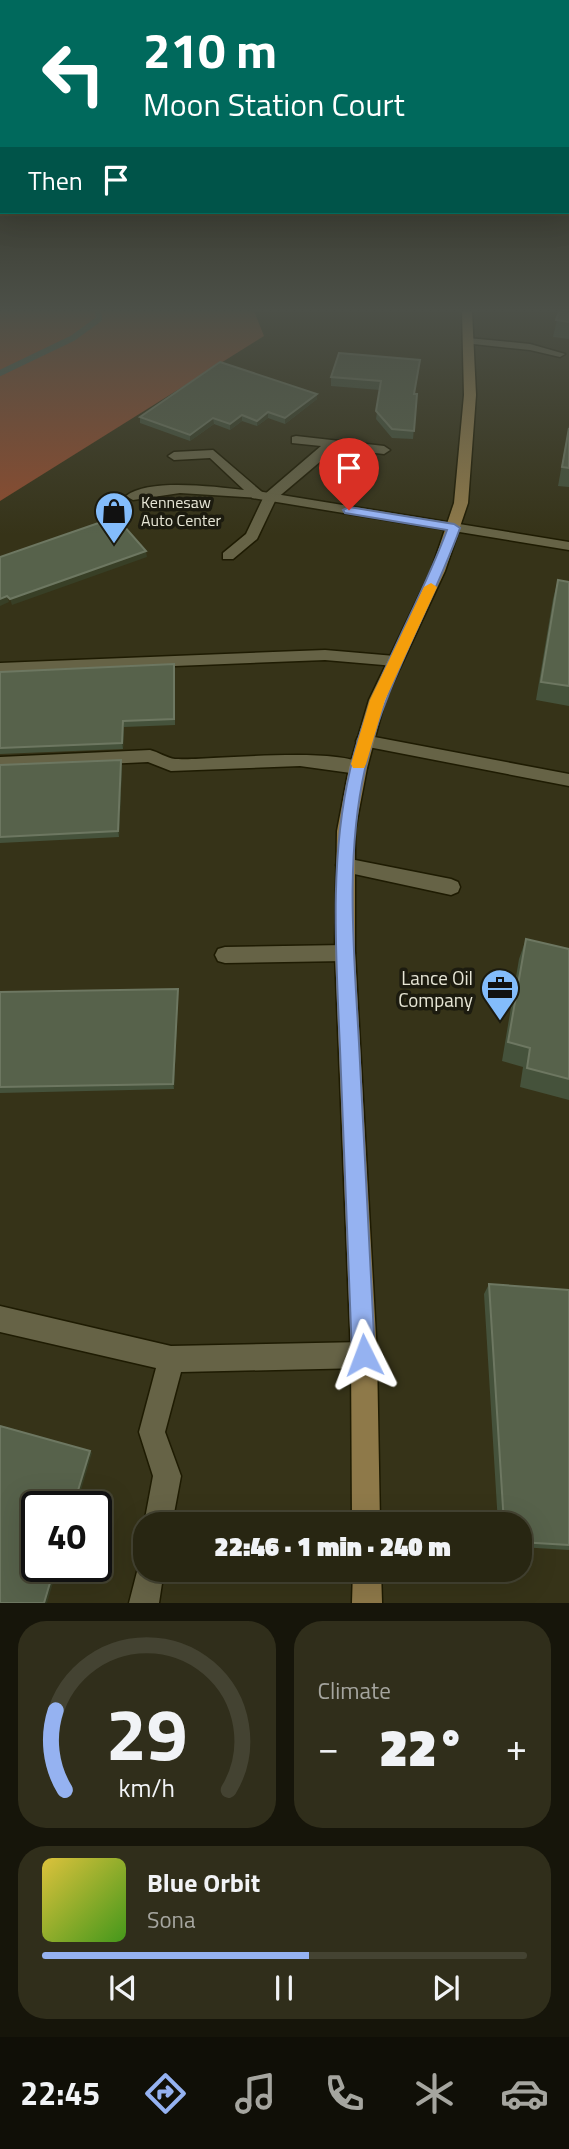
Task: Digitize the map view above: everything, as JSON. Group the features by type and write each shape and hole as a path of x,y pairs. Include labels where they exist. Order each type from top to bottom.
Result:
{"street":[{"path":"366,1512 364,1355 345,953 346,831 364,741 394,661 438,571 461,503 470,386"},
{"path":"296,440 384,450"},
{"path":"228,556 252,536 264,496 324,452 328,444"},
{"path":"174,456 214,454 264,496"},
{"path":"133,496 161,489 204,489 264,496 569,546"},
{"path":"0,668 325,655 394,661"},
{"path":"364,741 569,780"},
{"path":"0,763 150,756 171,765 300,760 358,768"},
{"path":"345,865 451,887"},
{"path":"225,955 345,953"},
{"path":"0,1319 171,1359 364,1355"},
{"path":"160,1512 167,1476 152,1432 171,1359"},
{"path":"144,1603 148,1582"},
{"path":"367,1582 367,1603"}],"shaded area":[{"path":"0,386 184,386 0,501"}],"building":[{"path":"185,386 292,386 317,394 285,418 268,412 257,421 242,415 230,424 213,418 190,435 140,417"},
{"path":"380,386 415,386 414,431 392,429 376,411"},
{"path":"569,428 569,468 562,467"},
{"path":"116,517 146,551 10,599 7,596 0,599 0,557"},
{"path":"558,580 569,582 569,686 541,682"},
{"path":"174,664 174,719 123,721 122,743 0,748 0,672"},
{"path":"121,760 118,831 0,837 0,765"},
{"path":"526,939 569,949 569,1079 527,1068 530,1048 508,1042"},
{"path":"178,989 173,1084 0,1087 0,992"},
{"path":"489,1284 569,1290 569,1545 532,1543 532,1512 503,1512"},
{"path":"0,1426 90,1451 78,1491 21,1491 21,1582 50,1582 44,1603 0,1603"}],"slow traffic":[{"path":"359,764 377,700 431,587"}],"place":[{"name":"Kennesaw Auto Center","path":"114,545"},
{"name":"Lance Oil Company","path":"500,1022"}],"route":[{"path":"349,510 454,528 438,571 377,700 364,741 346,831 345,953 364,1355"}]}
